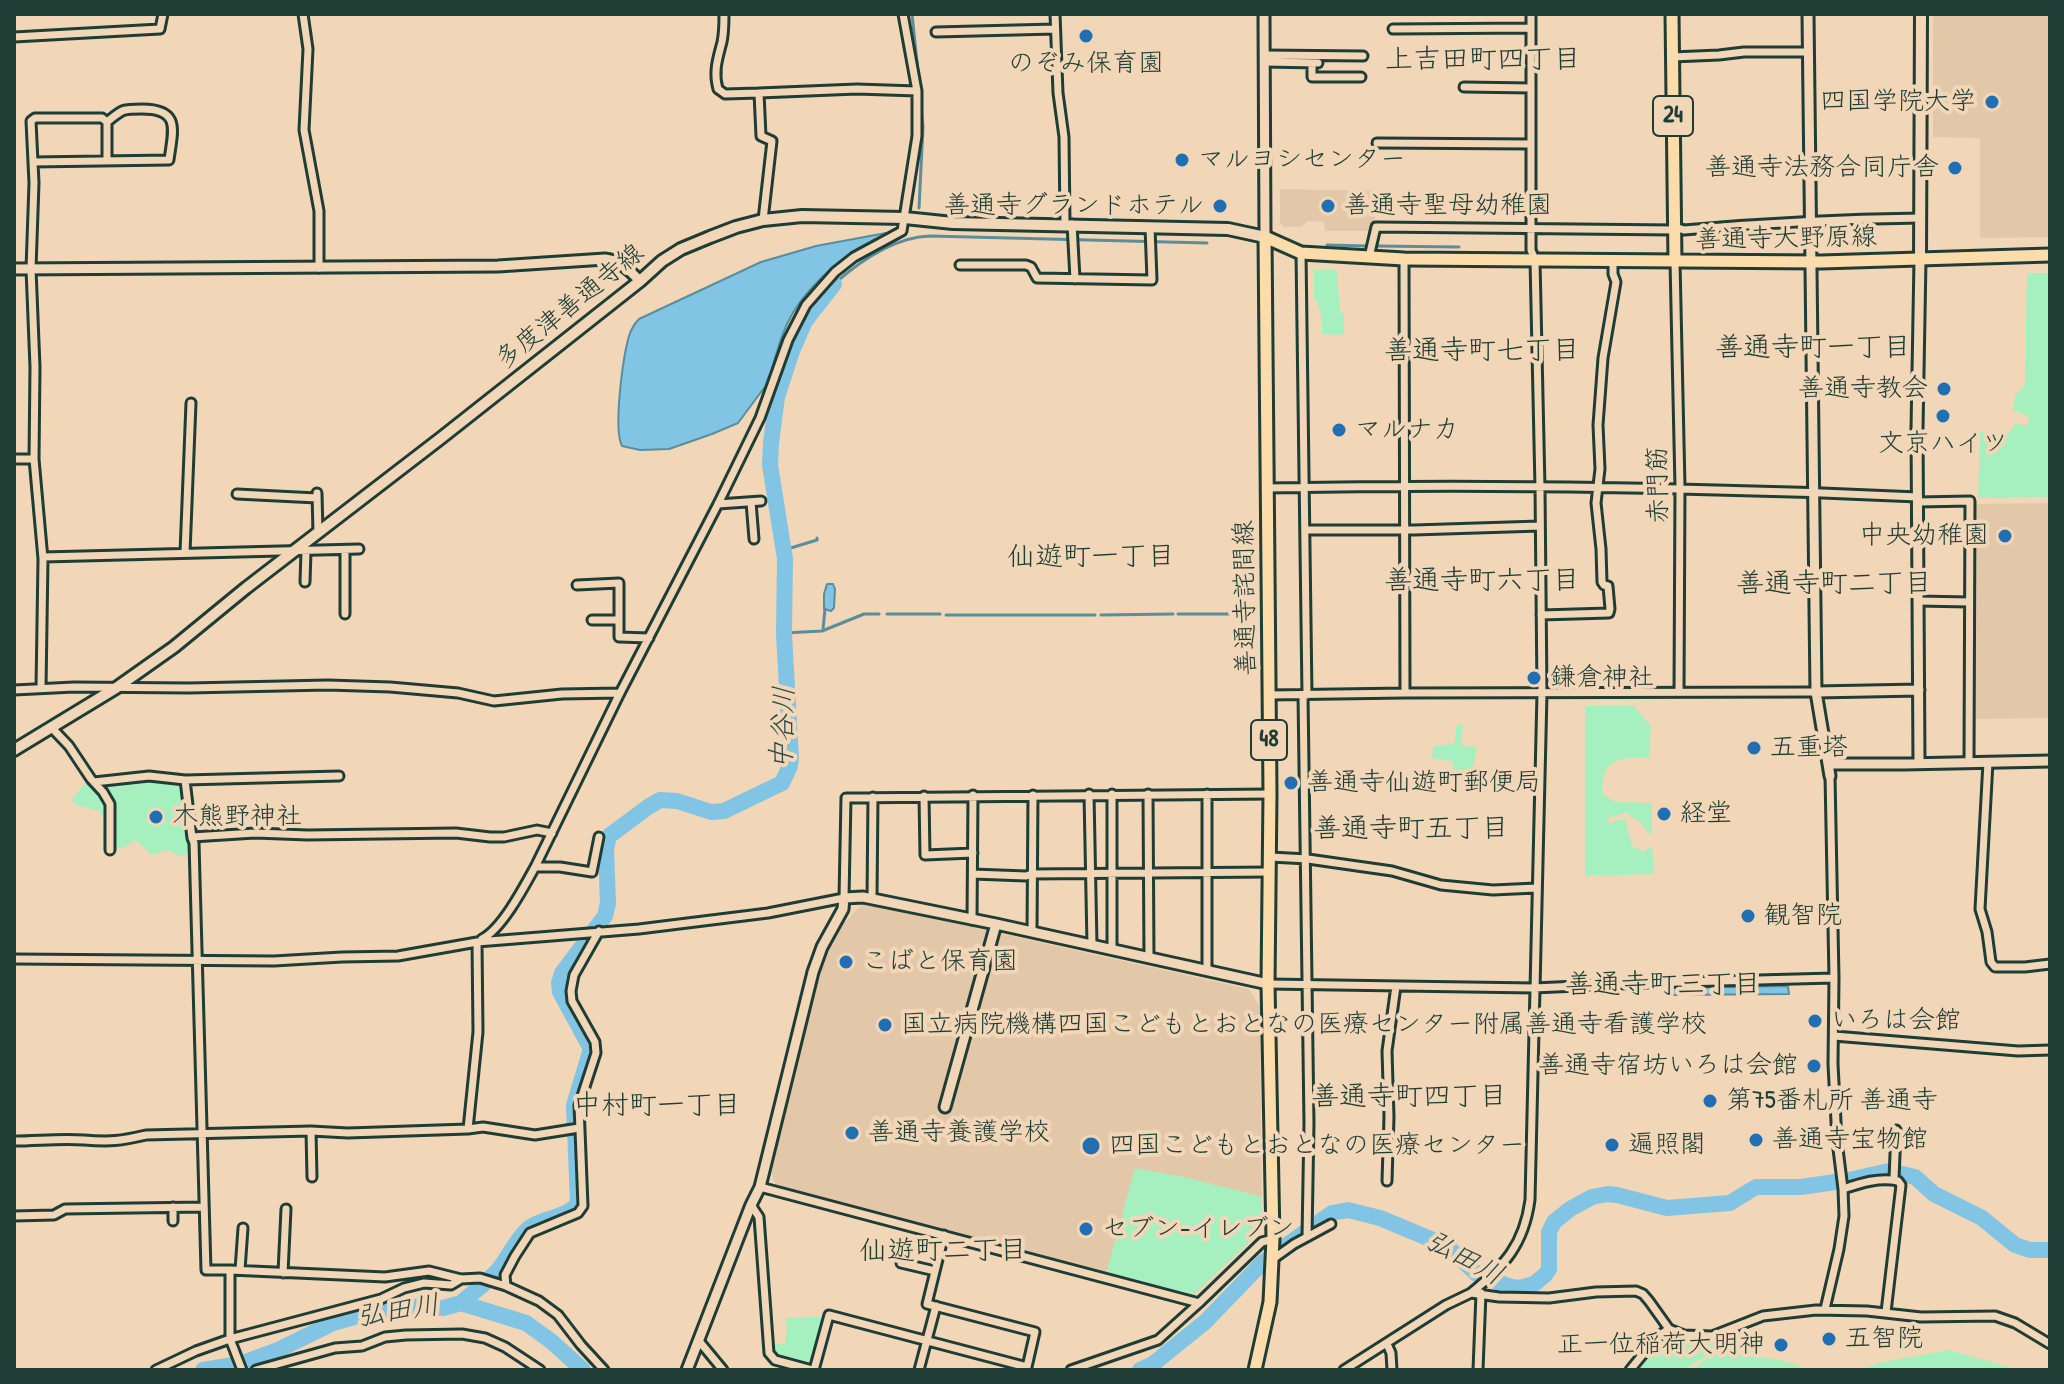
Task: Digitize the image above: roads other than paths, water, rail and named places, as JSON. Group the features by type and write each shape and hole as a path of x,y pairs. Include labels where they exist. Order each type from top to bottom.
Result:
{"main road":[{"name":"善通寺大野原線","path":"1672,14 1675,262 1811,262 2050,255"},
{"path":"1920,259 1921,14"},
{"name":"多度津善通寺線","path":"14,750 116,688 174,647 301,551 318,533 681,249 736,227 763,220 802,216 905,218 1150,237 1228,229 1265,237"},
{"path":"1265,237 1301,253 1404,259 1675,262"},
{"name":"善通寺詫間線","path":"1255,1370 1270,1302 1273,1259 1268,984 1270,794 1265,237"}],"street":[{"path":"14,37 160,29 163,14"},
{"path":"303,14 308,49 304,130 319,211 319,268"},
{"path":"724,14 715,75 718,89 725,94 857,89 917,91"},
{"path":"477,942 494,931 535,867 760,418 788,340 806,305 835,272 854,257 902,231 917,136 917,91 903,14"},
{"path":"1055,14 1058,93 1075,279"},
{"path":"1264,14 1265,237"},
{"path":"1344,1370 1486,1281 1521,1238 1529,1209 1542,693 1535,260 1531,250 1531,14"},
{"path":"1808,14 1816,692 1830,776 1833,1064 1844,1216 1825,1309"},
{"path":"1393,29 1531,28"},
{"path":"936,32 1055,29"},
{"path":"1672,57 1808,52"},
{"path":"1264,59 1363,56"},
{"path":"1264,59 1315,63 1312,77 1361,77"},
{"path":"1464,87 1531,88"},
{"path":"759,93 761,136 772,141 763,220"},
{"path":"33,162 169,160 172,135 168,116 159,109 123,109 107,122"},
{"path":"41,688 43,557 34,459 35,367 31,269 34,183 31,121 35,118 102,118 107,122"},
{"path":"107,122 107,161"},
{"path":"1377,143 1531,144"},
{"path":"1369,257 1376,227 1684,230 1757,223 1921,218"},
{"path":"960,265 1026,265 1031,267 1037,278 1152,280 1150,237"},
{"path":"1301,253 1307,1237"},
{"path":"14,269 498,266 605,259 623,265 640,281"},
{"path":"1404,259 1405,693"},
{"path":"1919,763 1920,259"},
{"path":"1541,615 1609,613 1610,594 1608,586 1602,582 1596,503 1603,358 1616,282 1613,260"},
{"name":"赤門筋","path":"1675,262 1680,490 1679,692"},
{"path":"185,553 191,403"},
{"path":"14,459 34,459"},
{"path":"1266,488 1405,486 1813,492 1970,501 1969,763"},
{"path":"237,494 317,495 318,533"},
{"path":"272,507 273,496"},
{"path":"718,504 761,501"},
{"path":"751,502 754,539"},
{"path":"1305,530 1540,526"},
{"path":"43,557 359,549"},
{"path":"345,550 340,593 345,614"},
{"path":"301,551 305,582"},
{"path":"577,585 619,583 619,637 649,638"},
{"path":"1918,601 1969,602"},
{"path":"592,620 619,620"},
{"path":"14,690 328,685 458,693 494,701 562,694 620,693"},
{"path":"1269,695 1919,690"},
{"path":"51,727 69,746 110,804 110,850"},
{"path":"1828,764 2050,761"},
{"path":"1988,762 1980,909 1991,962 1995,967 2006,968 2050,964"},
{"path":"94,782 149,776 185,780 339,776"},
{"path":"185,780 194,843 206,1270 385,1277 429,1271 461,1279 480,1278 502,1284 539,1301 558,1315 604,1370"},
{"path":"1089,794 1092,945"},
{"path":"1112,794 1112,950"},
{"path":"1148,794 1149,958"},
{"path":"1207,794 1207,971"},
{"path":"687,1370 760,1187 813,972 822,947 843,909 846,798 1270,794"},
{"path":"972,920 973,795"},
{"path":"1032,932 1033,795"},
{"path":"924,796 925,855 973,853"},
{"path":"872,899 873,797"},
{"path":"192,837 255,833 456,833 504,837 537,830 552,833"},
{"path":"535,867 592,872 599,837"},
{"path":"1270,857 1392,871 1441,885 1493,890 1536,888"},
{"path":"973,874 1270,872"},
{"path":"14,959 274,961 398,956 477,942 639,929 768,913 863,897 1268,984 1534,988 1834,978"},
{"path":"945,1107 996,924"},
{"path":"502,1284 530,1233 578,1213 583,1206 579,1105 596,1053 595,1042 572,1001 571,991 574,975 599,931"},
{"path":"468,1129 478,1032 477,942"},
{"path":"1387,1181 1387,1051 1396,986"},
{"path":"1834,1036 2018,1051 2050,1050"},
{"path":"14,1141 99,1142 146,1135 348,1133 483,1127 535,1135 579,1128"},
{"path":"1894,1179 1896,1130"},
{"path":"311,1131 312,1177"},
{"path":"1842,1188 1875,1179 1894,1179 1901,1185 1886,1312"},
{"path":"760,1187 1199,1303"},
{"path":"751,1205 759,1217 769,1353 775,1360 813,1370 829,1315 1028,1369 1035,1332 927,1304 944,1235"},
{"path":"173,1207 173,1221"},
{"path":"14,1216 54,1215 65,1209 203,1207"},
{"path":"283,1273 286,1209"},
{"path":"1273,1259 1331,1224"},
{"path":"240,1270 243,1228"},
{"path":"1071,1370 1158,1340 1262,1242 1273,1242"},
{"path":"901,1263 935,1271"},
{"path":"230,1270 230,1339 242,1370"},
{"path":"156,1370 230,1339 381,1299 404,1288 424,1283 451,1285 461,1279"},
{"path":"1471,1293 1549,1298 1636,1291 1643,1294 1669,1329 1684,1335 1712,1336 1763,1316 1825,1309 1921,1317 1995,1316 2015,1323 2050,1344"},
{"path":"1478,1370 1481,1293"},
{"path":"919,1370 936,1306"},
{"path":"1630,1370 1657,1337 1669,1329"},
{"path":"256,1370 335,1348 362,1346 385,1337 462,1334 485,1338 505,1347 540,1370"},
{"path":"699,1341 723,1370"},
{"path":"1387,1344 1392,1370"}],"water":[{"path":"886,233 890,235 860,247 836,265 801,301 781,338 767,388 738,423 669,449 640,450 622,446 618,425 622,376 629,336 639,319 761,262 816,246"},
{"path":"827,584 833,584 835,589 834,608 831,611 824,609"},
{"path":"1788,986 1789,994 1671,995 1671,988"}],"waterway":[{"path":"912,14 919,82"},
{"path":"919,208 923,127 920,97"},
{"path":"834,284 878,252 917,237 1207,243"},
{"path":"1327,245 1367,246"},
{"path":"1375,246 1459,247"},
{"name":"中谷川","path":"461,1303 495,1274 529,1228 568,1212 578,1203 574,1105 591,1049 560,992 559,983 562,973 605,916 609,836 660,800 677,801 711,812 724,811 782,783 790,766 784,634 785,559 770,465 771,443 777,397 792,351 805,321 834,284"},
{"path":"784,550 817,538"},
{"path":"823,629 825,609"},
{"path":"784,633 822,631 864,614 879,614"},
{"path":"887,614 940,614"},
{"path":"1101,615 1173,614"},
{"path":"1178,614 1244,614"},
{"path":"946,615 1095,615"},
{"name":"弘田川","path":"1140,1370 1153,1364 1205,1322 1263,1262 1332,1213 1348,1210 1380,1218 1440,1243 1477,1274 1520,1288 1534,1284 1549,1269 1549,1232 1554,1222 1592,1197 1617,1195 1667,1208 1730,1203 1756,1187 1801,1187 1889,1171 1915,1177 1934,1194 1982,1218 2015,1245 2030,1250 2050,1250"},
{"name":"弘田川","path":"203,1370 240,1364 278,1350 333,1323 376,1311 404,1306 443,1308 461,1303 526,1323 583,1370"}],"place":[{"name":"のぞみ保育園","path":"1086,36"},
{"name":"四国学院大学","path":"1992,102"},
{"name":"マルヨシセンター","path":"1182,160"},
{"name":"善通寺法務合同庁舎","path":"1955,168"},
{"name":"善通寺グランドホテル","path":"1220,206"},
{"name":"善通寺聖母幼稚園","path":"1328,206"},
{"name":"善通寺教会","path":"1944,389"},
{"name":"文京ハイツ","path":"1943,416"},
{"name":"マルナカ","path":"1339,430"},
{"name":"中央幼稚園","path":"2005,536"},
{"name":"鎌倉神社","path":"1534,678"},
{"name":"五重塔","path":"1754,748"},
{"name":"善通寺仙遊町郵便局","path":"1291,783"},
{"name":"経堂","path":"1664,814"},
{"name":"木熊野神社","path":"156,817"},
{"name":"観智院","path":"1748,916"},
{"name":"こばと保育園","path":"846,962"},
{"name":"いろは会館","path":"1815,1021"},
{"name":"国立病院機構四国こどもとおとなの医療センター附属善通寺看護学校","path":"885,1025"},
{"name":"善通寺宿坊いろは会館","path":"1814,1066"},
{"name":"第75番札所 善通寺","path":"1710,1101"},
{"name":"善通寺養護学校","path":"852,1133"},
{"name":"善通寺宝物館","path":"1756,1140"},
{"name":"遍照閣","path":"1612,1145"},
{"name":"四国こどもとおとなの医療センター","path":"1091,1146"},
{"name":"セブン-イレブン","path":"1086,1229"},
{"name":"五智院","path":"1829,1339"},
{"name":"正一位稲荷大明神","path":"1781,1345"}],"district":[{"name":"上吉田町四丁目","path":"1483,61"},
{"name":"善通寺町一丁目","path":"1813,349"},
{"name":"善通寺町七丁目","path":"1482,352"},
{"name":"仙遊町一丁目","path":"1091,558"},
{"name":"善通寺町六丁目","path":"1482,582"},
{"name":"善通寺町二丁目","path":"1834,585"},
{"name":"善通寺町五丁目","path":"1411,830"},
{"name":"善通寺町三丁目","path":"1663,986"},
{"name":"善通寺町四丁目","path":"1409,1098"},
{"name":"中村町一丁目","path":"657,1107"},
{"name":"仙遊町二丁目","path":"943,1252"}]}
